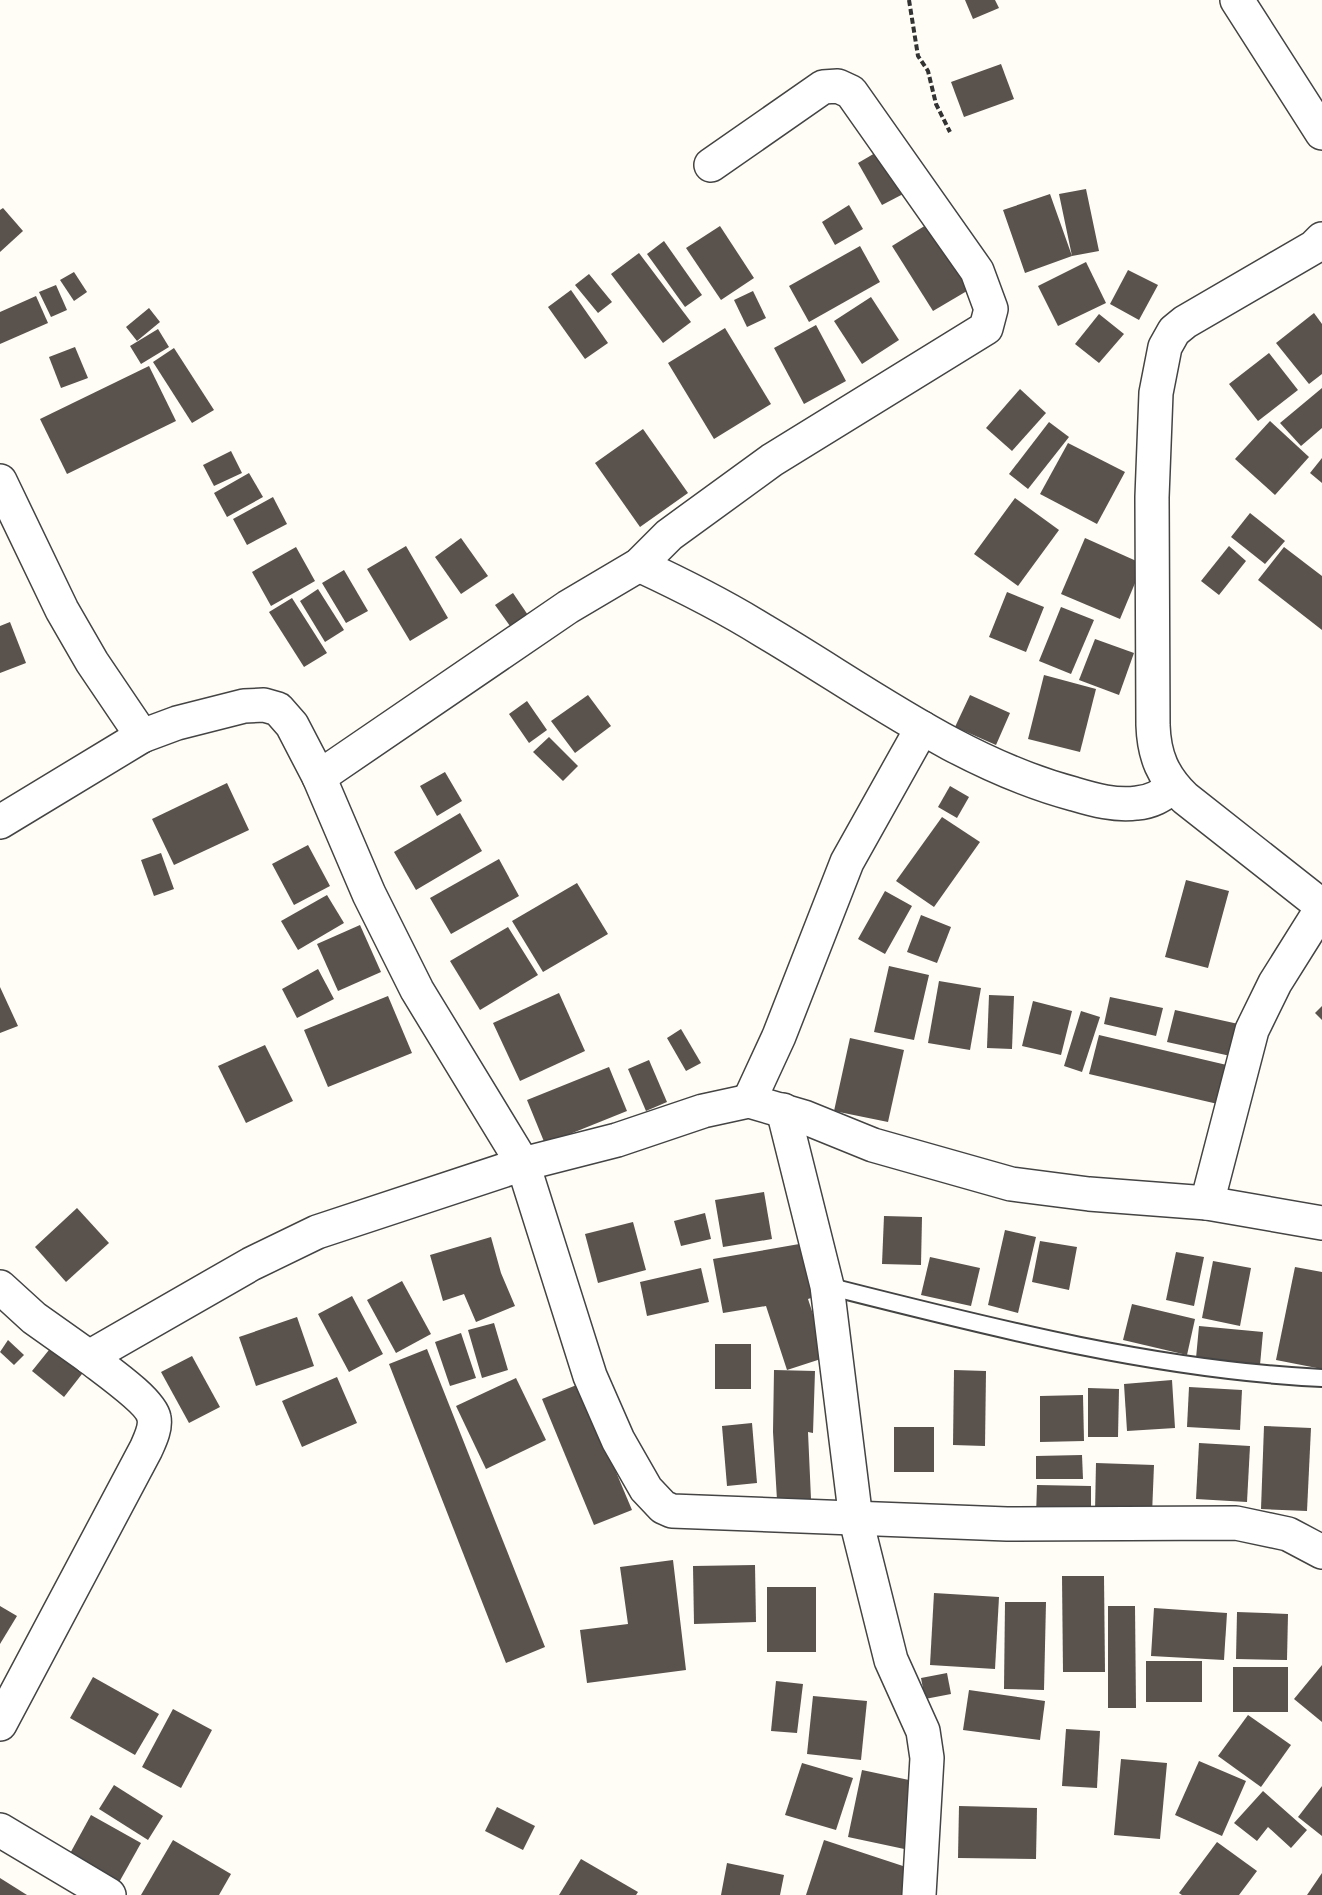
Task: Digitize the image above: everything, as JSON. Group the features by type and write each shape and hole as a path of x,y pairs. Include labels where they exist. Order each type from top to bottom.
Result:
{"street":[{"path":"1237,0 1322,133"},
{"path":"319,777 568,607 639,565 677,528 772,460 976,336 989,322 992,309 977,271 851,92 838,86 823,87 711,165"},
{"path":"1207,1203 1252,1030 1275,983 1322,907 1174,787 1161,766 1154,748 1152,497 1160,361 1169,338 1185,322 1277,269 1322,239"},
{"path":"0,481 62,610 92,662 142,736"},
{"path":"639,565 696,591 764,630 922,728 1025,778 1101,801 1136,804 1153,800 1174,787"},
{"path":"0,822 142,736 217,712 264,705 278,709 292,725 319,777 369,894 417,990 523,1164 590,1376 618,1440 653,1497 672,1511 855,1520 1007,1524 1236,1523 1288,1534 1322,1552"},
{"path":"749,1101 779,1036 847,862 922,728"},
{"path":"89,1357 251,1264 317,1232 523,1164 617,1140 704,1111 749,1101 783,1110 873,1145 1011,1184 1089,1194 1207,1203 1322,1222"},
{"path":"783,1110 828,1286 855,1520 891,1660 923,1731 927,1758 919,1895"},
{"path":"0,1287 34,1318 89,1357 144,1402 154,1414 155,1425 146,1449 0,1724"},
{"path":"0,1830 109,1895"}],"lane":[{"path":"828,1286 950,1317 1151,1359 1220,1369 1322,1378"}],"path":[{"path":"909,0 918,56 928,71 936,104 950,132"}],"building":[{"path":"965,0 995,0 999,8 973,19"},
{"path":"1001,64 1014,99 964,117 951,82"},
{"path":"882,149 907,192 882,205 858,163"},
{"path":"1086,189 1099,251 1072,256 1059,194"},
{"path":"1050,194 1072,256 1025,273 1003,210"},
{"path":"849,205 863,229 835,245 822,222"},
{"path":"3,208 23,231 0,252 0,210"},
{"path":"931,222 972,288 933,311 892,246"},
{"path":"720,226 754,278 721,300 686,248"},
{"path":"664,241 702,295 685,307 647,254"},
{"path":"860,246 880,282 809,322 789,286"},
{"path":"639,253 691,322 663,343 611,274"},
{"path":"1086,262 1106,303 1058,326 1038,286"},
{"path":"1128,270 1158,285 1139,320 1110,304"},
{"path":"74,272 87,292 74,301 60,280"},
{"path":"589,274 612,302 598,313 575,285"},
{"path":"56,285 67,310 51,317 39,292"},
{"path":"571,290 608,343 585,359 548,307"},
{"path":"753,291 766,318 747,327 734,300"},
{"path":"36,296 48,323 0,344 0,312"},
{"path":"871,297 899,340 862,364 834,321"},
{"path":"149,308 160,322 137,341 126,327"},
{"path":"1314,313 1322,324 1322,374 1309,384 1276,343"},
{"path":"1099,314 1124,334 1099,363 1075,344"},
{"path":"816,325 846,381 804,404 774,348"},
{"path":"725,328 771,404 714,439 668,363"},
{"path":"158,329 169,347 141,364 130,346"},
{"path":"75,347 88,378 61,388 49,357"},
{"path":"174,348 214,410 192,423 153,362"},
{"path":"1269,353 1298,390 1258,421 1229,384"},
{"path":"149,366 176,421 67,474 40,419"},
{"path":"1322,388 1322,428 1301,446 1280,423"},
{"path":"1020,389 1046,413 1012,451 986,428"},
{"path":"1270,421 1309,457 1275,495 1235,459"},
{"path":"1049,422 1069,437 1028,489 1009,474"},
{"path":"643,429 688,493 640,527 595,463"},
{"path":"1068,443 1125,472 1097,524 1040,494"},
{"path":"231,451 242,473 214,486 203,465"},
{"path":"1322,458 1322,483 1310,473"},
{"path":"249,473 263,497 227,517 214,493"},
{"path":"273,497 287,524 247,545 233,519"},
{"path":"1015,498 1059,530 1018,586 974,554"},
{"path":"1250,513 1285,541 1265,564 1231,537"},
{"path":"461,538 488,576 461,594 435,557"},
{"path":"1085,538 1143,564 1120,619 1061,594"},
{"path":"406,546 448,618 410,641 367,569"},
{"path":"1229,546 1246,561 1219,595 1201,581"},
{"path":"296,547 315,581 271,606 252,572"},
{"path":"1284,547 1322,576 1322,630 1258,580"},
{"path":"344,570 368,611 346,623 322,583"},
{"path":"318,589 344,630 325,642 300,601"},
{"path":"1007,592 1044,607 1026,652 989,637"},
{"path":"513,593 532,621 515,633 495,605"},
{"path":"292,598 327,653 304,667 269,612"},
{"path":"1061,607 1094,620 1071,674 1039,661"},
{"path":"10,622 26,663 0,673 0,626"},
{"path":"1095,639 1134,653 1119,695 1079,680"},
{"path":"1044,675 1096,689 1080,752 1028,739"},
{"path":"588,695 611,726 575,753 551,721"},
{"path":"970,695 1010,713 996,745 955,727"},
{"path":"527,701 547,730 529,743 509,714"},
{"path":"549,737 578,766 563,781 533,752"},
{"path":"445,772 462,801 437,816 420,786"},
{"path":"227,783 249,830 174,865 152,819"},
{"path":"950,786 969,797 957,818 938,807"},
{"path":"460,813 482,851 416,890 394,852"},
{"path":"942,817 980,842 934,907 896,881"},
{"path":"308,845 330,886 294,905 272,864"},
{"path":"161,853 174,889 154,896 141,860"},
{"path":"499,859 519,896 451,934 430,898"},
{"path":"1186,880 1229,891 1208,968 1165,957"},
{"path":"577,883 608,934 543,972 512,921"},
{"path":"885,891 912,906 885,954 858,939"},
{"path":"327,895 344,923 298,950 281,921"},
{"path":"921,915 951,927 937,963 907,952"},
{"path":"360,925 381,972 338,991 317,944"},
{"path":"508,927 538,975 480,1010 450,961"},
{"path":"889,966 929,975 914,1040 874,1032"},
{"path":"318,969 334,999 297,1018 282,989"},
{"path":"939,981 981,988 970,1050 928,1043"},
{"path":"0,987 18,1026 0,1033"},
{"path":"559,993 585,1051 520,1081 493,1023"},
{"path":"989,995 1014,996 1012,1049 987,1048"},
{"path":"388,996 412,1053 328,1087 304,1030"},
{"path":"1110,997 1163,1008 1156,1036 1104,1024"},
{"path":"1033,1001 1072,1011 1061,1055 1022,1046"},
{"path":"1322,1006 1322,1020 1315,1013"},
{"path":"1175,1010 1243,1025 1235,1057 1167,1042"},
{"path":"1081,1011 1100,1017 1082,1072 1064,1066"},
{"path":"681,1029 701,1063 686,1071 667,1038"},
{"path":"1099,1035 1231,1066 1222,1105 1089,1074"},
{"path":"850,1038 904,1050 888,1122 834,1111"},
{"path":"265,1045 293,1101 246,1123 218,1066"},
{"path":"649,1060 667,1102 646,1111 628,1069"},
{"path":"609,1067 627,1111 545,1144 527,1100"},
{"path":"764,1192 772,1239 723,1247 715,1200"},
{"path":"77,1208 109,1243 66,1282 35,1247"},
{"path":"705,1213 711,1239 681,1246 674,1221"},
{"path":"884,1216 922,1217 921,1265 882,1264"},
{"path":"633,1222 646,1270 598,1283 585,1234"},
{"path":"1005,1230 1036,1237 1018,1313 988,1305"},
{"path":"491,1237 501,1273 515,1306 476,1322 464,1294 443,1301 430,1255"},
{"path":"1040,1241 1077,1247 1069,1290 1032,1282"},
{"path":"805,1243 814,1297 808,1299 827,1357 787,1370 766,1306 723,1313 713,1259"},
{"path":"1176,1252 1204,1257 1194,1306 1166,1300"},
{"path":"930,1257 980,1268 971,1306 921,1295"},
{"path":"1213,1261 1251,1268 1240,1326 1202,1318"},
{"path":"1295,1267 1322,1272 1322,1369 1276,1360"},
{"path":"701,1268 709,1302 647,1316 640,1282"},
{"path":"402,1281 431,1334 396,1353 367,1300"},
{"path":"352,1296 383,1354 349,1372 318,1314"},
{"path":"1132,1304 1195,1319 1187,1355 1123,1340"},
{"path":"297,1317 314,1366 256,1386 239,1337"},
{"path":"494,1323 508,1370 482,1378 468,1330"},
{"path":"1199,1326 1263,1332 1260,1365 1196,1358"},
{"path":"461,1333 476,1378 450,1386 435,1342"},
{"path":"8,1340 24,1355 14,1365 0,1352"},
{"path":"57,1340 89,1365 64,1397 32,1371"},
{"path":"715,1344 751,1344 751,1389 715,1389"},
{"path":"427,1349 545,1647 506,1663 389,1364"},
{"path":"192,1356 220,1407 189,1423 161,1372"},
{"path":"774,1370 815,1371 813,1433 808,1432 811,1499 777,1500 773,1432"},
{"path":"954,1370 986,1371 985,1446 953,1445"},
{"path":"337,1377 357,1423 302,1447 282,1401"},
{"path":"516,1378 546,1440 486,1469 456,1406"},
{"path":"1172,1380 1175,1428 1127,1431 1124,1384"},
{"path":"579,1384 632,1510 594,1525 542,1399"},
{"path":"1189,1387 1242,1390 1240,1430 1187,1427"},
{"path":"1088,1388 1119,1389 1118,1437 1088,1437"},
{"path":"1083,1395 1084,1441 1040,1442 1040,1396"},
{"path":"752,1423 757,1483 727,1486 722,1426"},
{"path":"1264,1426 1311,1428 1307,1511 1261,1509"},
{"path":"894,1427 934,1427 934,1472 894,1472"},
{"path":"1199,1443 1250,1446 1247,1502 1196,1499"},
{"path":"1082,1455 1083,1479 1036,1479 1036,1456"},
{"path":"1096,1463 1154,1465 1152,1514 1095,1512"},
{"path":"1037,1485 1091,1486 1091,1517 1036,1516"},
{"path":"673,1560 686,1670 587,1683 580,1630 628,1624 620,1567"},
{"path":"755,1565 756,1622 694,1624 693,1566"},
{"path":"1062,1576 1104,1576 1105,1672 1063,1672"},
{"path":"767,1587 816,1587 816,1652 767,1652"},
{"path":"934,1593 999,1597 995,1669 930,1665"},
{"path":"1005,1602 1046,1602 1044,1690 1004,1689"},
{"path":"0,1606 17,1616 0,1644"},
{"path":"1108,1606 1135,1606 1136,1708 1108,1708"},
{"path":"1154,1608 1227,1613 1224,1660 1151,1656"},
{"path":"1237,1612 1288,1614 1287,1660 1236,1659"},
{"path":"1146,1661 1202,1661 1202,1702 1146,1702"},
{"path":"1322,1665 1322,1722 1294,1699"},
{"path":"1233,1667 1288,1667 1288,1712 1233,1712"},
{"path":"947,1673 951,1694 925,1699 921,1678"},
{"path":"93,1677 159,1714 135,1755 70,1718"},
{"path":"776,1681 803,1684 797,1733 771,1731"},
{"path":"969,1690 1045,1701 1040,1740 963,1730"},
{"path":"813,1696 867,1701 861,1760 807,1754"},
{"path":"173,1709 212,1730 181,1788 142,1767"},
{"path":"1248,1715 1291,1745 1261,1787 1218,1756"},
{"path":"1066,1729 1100,1731 1097,1788 1062,1786"},
{"path":"1121,1759 1167,1763 1160,1839 1114,1835"},
{"path":"1199,1761 1246,1781 1222,1836 1175,1815"},
{"path":"802,1763 853,1778 836,1830 785,1815"},
{"path":"862,1770 923,1783 909,1850 848,1837"},
{"path":"114,1785 163,1816 148,1840 99,1809"},
{"path":"1322,1786 1322,1836 1298,1817"},
{"path":"1263,1791 1307,1830 1291,1848 1268,1827 1257,1841 1234,1823"},
{"path":"959,1806 1037,1808 1036,1859 958,1858"},
{"path":"497,1807 535,1826 523,1850 485,1831"},
{"path":"91,1815 141,1843 117,1886 67,1859"},
{"path":"173,1840 231,1874 219,1895 141,1895"},
{"path":"824,1840 912,1869 903,1895 806,1895"},
{"path":"1217,1842 1257,1871 1239,1895 1182,1895 1179,1893"},
{"path":"581,1859 638,1892 636,1895 559,1895"},
{"path":"727,1863 784,1875 780,1895 721,1895"},
{"path":"1322,1873 1322,1895 1307,1895"},
{"path":"0,1878 27,1895 0,1895"}]}
